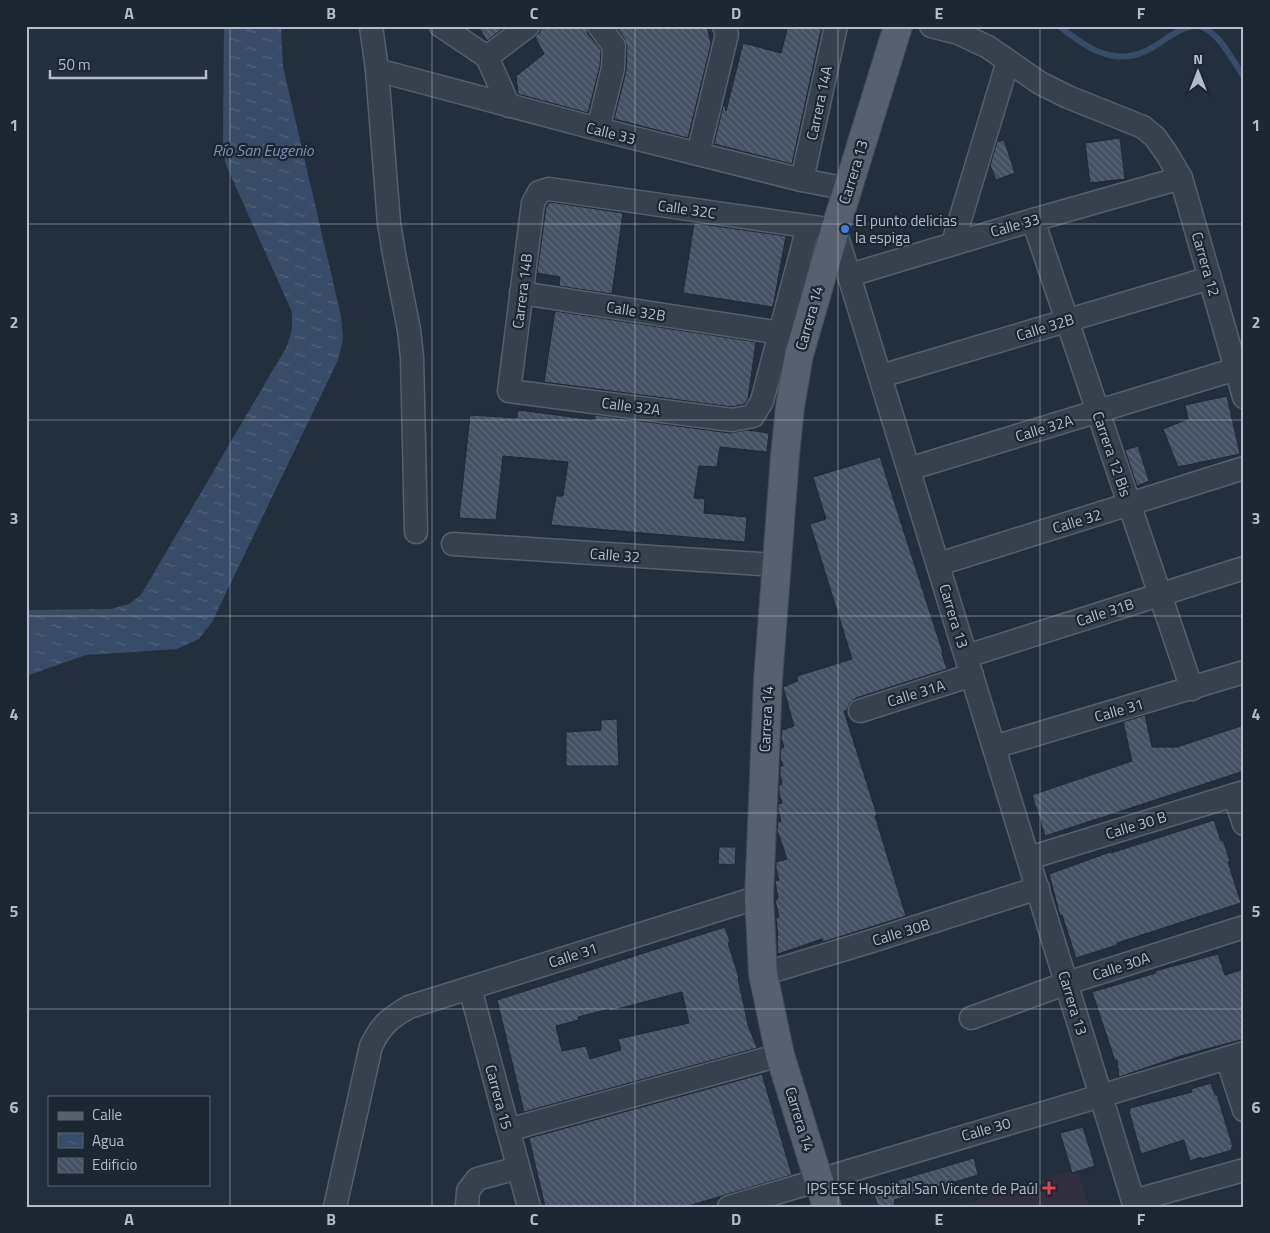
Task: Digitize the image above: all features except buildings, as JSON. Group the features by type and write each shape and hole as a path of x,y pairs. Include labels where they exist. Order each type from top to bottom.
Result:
{"main road":[{"name":"Carrera 13","path":"835,230 898,26"},
{"name":"Carrera 14","path":"828,1207 780,1055 764,974 759,897 768,680 790,408 799,355 835,230"}],"street":[{"path":"371,26 377,70 389,223 409,330 412,357 416,532"},
{"path":"441,26 487,57 510,106"},
{"path":"487,57 528,26"},
{"path":"598,130 613,68 614,46 599,26"},
{"name":"Carrera 14A","path":"802,180 836,26"},
{"path":"931,26 958,33 988,47 1008,62 953,243"},
{"path":"698,154 725,30"},
{"name":"Carrera 12","path":"1008,62 1040,83 1076,101 1143,127 1155,137 1167,154 1181,178 1244,397"},
{"name":"Calle 33","path":"377,70 598,130 848,190"},
{"name":"Calle 33","path":"850,275 953,243 1181,178"},
{"name":"Calle 32C","path":"538,192 549,190 835,230"},
{"name":"Carrera 14B","path":"509,391 533,203 538,192"},
{"name":"Carrera 12 Bis","path":"1033,220 1192,689"},
{"path":"781,333 808,227"},
{"name":"Carrera 13","path":"835,230 910,469 1134,1204"},
{"name":"Calle 32B","path":"881,376 1210,278"},
{"name":"Calle 32B","path":"521,293 781,333"},
{"name":"Calle 32A","path":"509,391 732,420 753,416 762,401 781,333"},
{"name":"Calle 32A","path":"910,469 1236,369"},
{"name":"Calle 32","path":"939,564 1244,468"},
{"name":"Calle 32","path":"453,544 777,566"},
{"name":"Calle 31B","path":"970,665 1160,594 1244,568"},
{"name":"Calle 31A","path":"860,711 970,665"},
{"name":"Calle 31","path":"994,747 1244,672"},
{"path":"1239,793 1244,824"},
{"name":"Calle 30 B","path":"1028,858 1239,793"},
{"name":"Calle 30B","path":"764,974 1038,888"},
{"name":"Calle 31","path":"334,1207 371,1046 378,1032 389,1018 409,1007 759,897"},
{"name":"Calle 30A","path":"971,1018 1067,983 1244,927"},
{"name":"Carrera 15","path":"470,988 529,1207"},
{"path":"508,1130 780,1055"},
{"path":"1236,1055 1244,1110"},
{"name":"Calle 30","path":"729,1207 1236,1055"},
{"path":"467,1207 468,1191 477,1179 518,1168"},
{"path":"1134,1204 1244,1170"}],"shaded area":[{"name":"IPS ESE Hospital San Vicente de Paúl","path":"1077,1169 1089,1207 954,1207"}],"water":[{"name":"Río San Eugenio","path":"224,26 281,26 283,67 341,316 343,339 338,360 212,622 199,639 177,649 86,655 26,676 26,610 111,609 129,604 141,595 287,346 292,329 292,312 226,165 223,153"}],"waterway":[{"path":"1059,26 1095,50 1118,56 1133,55 1146,51 1188,27 1202,27 1215,36 1244,77"}],"place":[{"name":"El punto delicias la espiga","path":"845,229"},
{"name":"IPS ESE Hospital San Vicente de Paúl","path":"1049,1188"}]}
